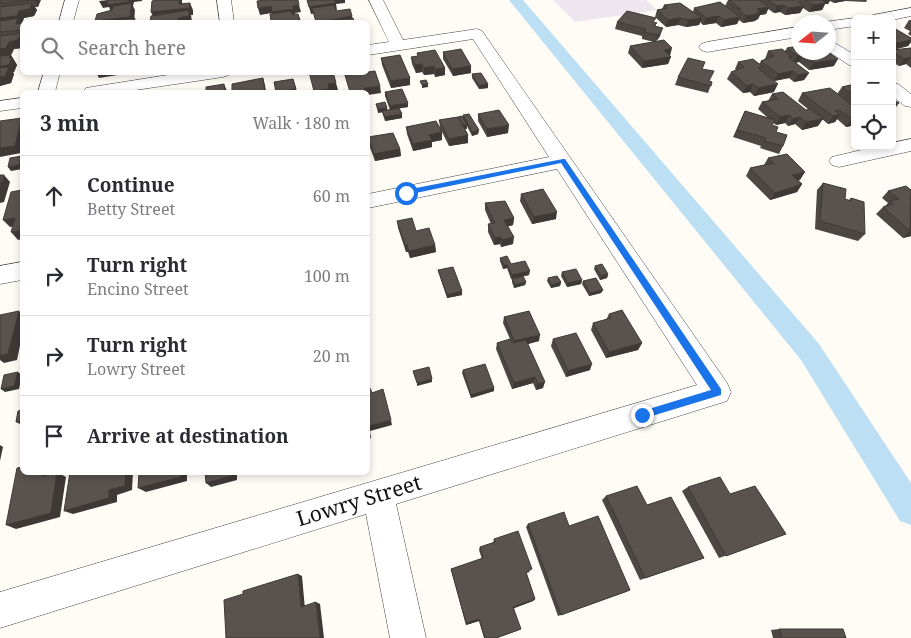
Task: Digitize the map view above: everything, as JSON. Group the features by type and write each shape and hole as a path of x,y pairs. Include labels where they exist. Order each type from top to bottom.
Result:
{"street":[{"path":"67,20 72,0"},
{"path":"224,0 227,20"},
{"path":"376,0 398,46"},
{"path":"895,15 911,12"},
{"path":"836,25 851,23"},
{"path":"707,47 791,33"},
{"path":"370,50 477,34 563,161 370,201"},
{"path":"836,49 852,60"},
{"path":"47,90 51,75"},
{"path":"105,90 203,75"},
{"path":"896,91 911,102"},
{"path":"0,106 20,103"},
{"path":"839,161 911,145"},
{"name":"Lowry Street","path":"0,610 717,392 563,161"},
{"path":"0,275 20,271"},
{"path":"378,495 408,638"}],"shaded area":[{"path":"553,0 646,0 657,10 575,22"}],"building":[{"path":"0,0 34,0 0,3"},
{"path":"108,0 129,0 129,2 107,5"},
{"path":"179,0 179,4 190,3 190,8 151,12 152,1"},
{"path":"298,0 299,5 293,6 294,9 272,12 271,6 258,8 257,1"},
{"path":"307,0 335,0 336,3 309,7"},
{"path":"729,0 759,0 769,7 757,9 761,12 758,14 746,16 737,9 741,9"},
{"path":"768,0 795,0 804,6 788,8 784,5 777,6"},
{"path":"805,0 822,0 826,3 813,5"},
{"path":"720,2 740,17 724,20 719,16 706,18 694,8"},
{"path":"32,3 30,9 19,11 17,16 0,18 0,7"},
{"path":"132,3 130,17 95,20 97,14 112,10 113,6"},
{"path":"680,3 702,18 668,20 657,10 667,8 664,5"},
{"path":"334,5 336,11 350,9 352,16 315,20 312,8"},
{"path":"189,10 189,16 178,18 178,20 150,20 151,16"},
{"path":"291,11 292,14 298,14 300,20 271,20 270,14"},
{"path":"627,11 656,18 653,22 657,23 654,26 663,28 658,35 644,32 646,29 617,22"},
{"path":"18,18 16,24 20,23 20,30 0,32 0,21"},
{"path":"135,18 134,20 118,20"},
{"path":"896,29 911,38 911,40 896,43"},
{"path":"20,33 18,40 9,42 6,48 0,49 0,36"},
{"path":"664,40 672,48 664,50 671,57 644,61 630,46"},
{"path":"911,48 911,57 904,59 896,54 896,50"},
{"path":"461,49 471,66 452,69 443,52"},
{"path":"782,49 791,56 788,57 791,60 809,73 798,75 793,71 778,74 761,61 774,56 768,51"},
{"path":"435,50 445,68 435,69 434,66 424,68 422,64 415,65 411,57 418,56 417,53"},
{"path":"10,55 9,58 12,58 9,65 0,66 0,56"},
{"path":"400,55 410,78 391,81 381,58"},
{"path":"688,58 705,62 702,69 714,71 709,81 712,82 711,86 678,77"},
{"path":"753,59 763,67 758,68 778,84 758,88 753,84 747,86 731,72 744,67 738,62"},
{"path":"810,60 832,60 814,63"},
{"path":"9,67 5,76 0,77 0,68"},
{"path":"375,71 380,86 364,88 364,90 349,90 345,75 370,75 370,72"},
{"path":"481,73 488,84 479,86 472,74"},
{"path":"310,75 334,75 336,83 328,84 329,89 314,90"},
{"path":"263,78 265,90 232,90 232,84"},
{"path":"293,79 296,89 276,90 274,82"},
{"path":"426,80 428,84 422,85 420,81"},
{"path":"224,84 225,90 206,90 206,87"},
{"path":"851,85 851,93 842,87"},
{"path":"830,88 851,104 851,118 839,110 835,111 840,115 833,116 802,93"},
{"path":"402,89 408,103 390,106 385,92"},
{"path":"783,92 806,110 811,109 823,119 806,122 800,117 793,119 789,115 780,117 762,102 778,99 772,94"},
{"path":"385,102 387,108 378,109 376,104"},
{"path":"399,108 402,114 385,117 382,111"},
{"path":"499,110 509,125 487,129 478,114"},
{"path":"745,111 775,120 772,125 778,127 776,132 787,135 783,146 764,141 766,138 737,130"},
{"path":"469,114 479,130 472,132 463,115"},
{"path":"462,116 467,125 463,125 458,117"},
{"path":"458,117 468,135 449,139 439,120"},
{"path":"20,118 15,146 0,148 0,121"},
{"path":"436,121 442,132 429,135 432,140 413,144 406,127"},
{"path":"393,133 400,149 374,154 370,137"},
{"path":"787,154 805,172 792,175 802,184 775,193 750,168 774,163 768,158"},
{"path":"20,156 19,165 8,167 10,158"},
{"path":"0,175 4,175 0,186"},
{"path":"823,183 846,189 845,199 851,201 851,198 864,202 865,234 820,221"},
{"path":"906,186 911,190 910,231 883,207 893,204 889,201 899,199 888,191"},
{"path":"543,189 557,212 534,217 521,194"},
{"path":"20,190 20,230 11,232 15,218 3,220 11,192"},
{"path":"505,201 514,218 504,220 514,237 502,240 501,237 495,238 488,224 495,223 485,203"},
{"path":"412,218 416,231 429,228 435,245 409,251 397,221"},
{"path":"507,256 511,264 525,261 530,271 512,275 507,265 504,265 500,258"},
{"path":"602,264 608,274 601,276 595,266"},
{"path":"453,267 462,291 447,295 438,270"},
{"path":"576,269 582,280 568,283 562,272"},
{"path":"523,276 526,282 515,285 512,279"},
{"path":"557,276 561,282 551,285 548,278"},
{"path":"596,278 603,290 590,293 583,281"},
{"path":"622,310 642,343 609,352 593,323 611,318 609,314"},
{"path":"19,311 8,354 0,356 0,315"},
{"path":"529,311 540,335 514,341 504,317"},
{"path":"576,333 592,364 568,371 553,339"},
{"path":"510,339 512,343 526,340 545,382 538,384 535,377 514,383 497,343"},
{"path":"485,364 494,388 471,395 463,370"},
{"path":"429,367 432,379 417,383 413,371"},
{"path":"18,372 14,386 1,389 4,375"},
{"path":"370,388 372,393 383,389 391,420 370,425"},
{"path":"20,410 20,421 16,422 18,411"},
{"path":"20,467 20,475 57,475 51,513 6,525 17,468"},
{"path":"70,475 126,475 125,486 109,490 109,498 64,511"},
{"path":"139,475 181,475 181,477 138,488"},
{"path":"205,475 232,475 232,476 206,483"},
{"path":"720,477 730,494 755,486 786,534 726,556 688,487"},
{"path":"637,486 647,505 671,497 704,558 645,578 606,496"},
{"path":"564,512 569,526 598,516 630,590 561,615 528,524"},
{"path":"518,531 532,569 526,572 535,599 513,607 521,629 496,638 485,638 479,619 466,623 451,569 483,558 480,547 495,542 494,539"},
{"path":"298,574 301,607 316,602 320,638 226,638 224,600 243,594 243,591"},
{"path":"779,629 843,629 846,638 782,638"}],"waterway":[{"path":"516,0 810,352 911,510"}],"route":[{"path":"406,193 563,161 717,392 642,415"}]}
